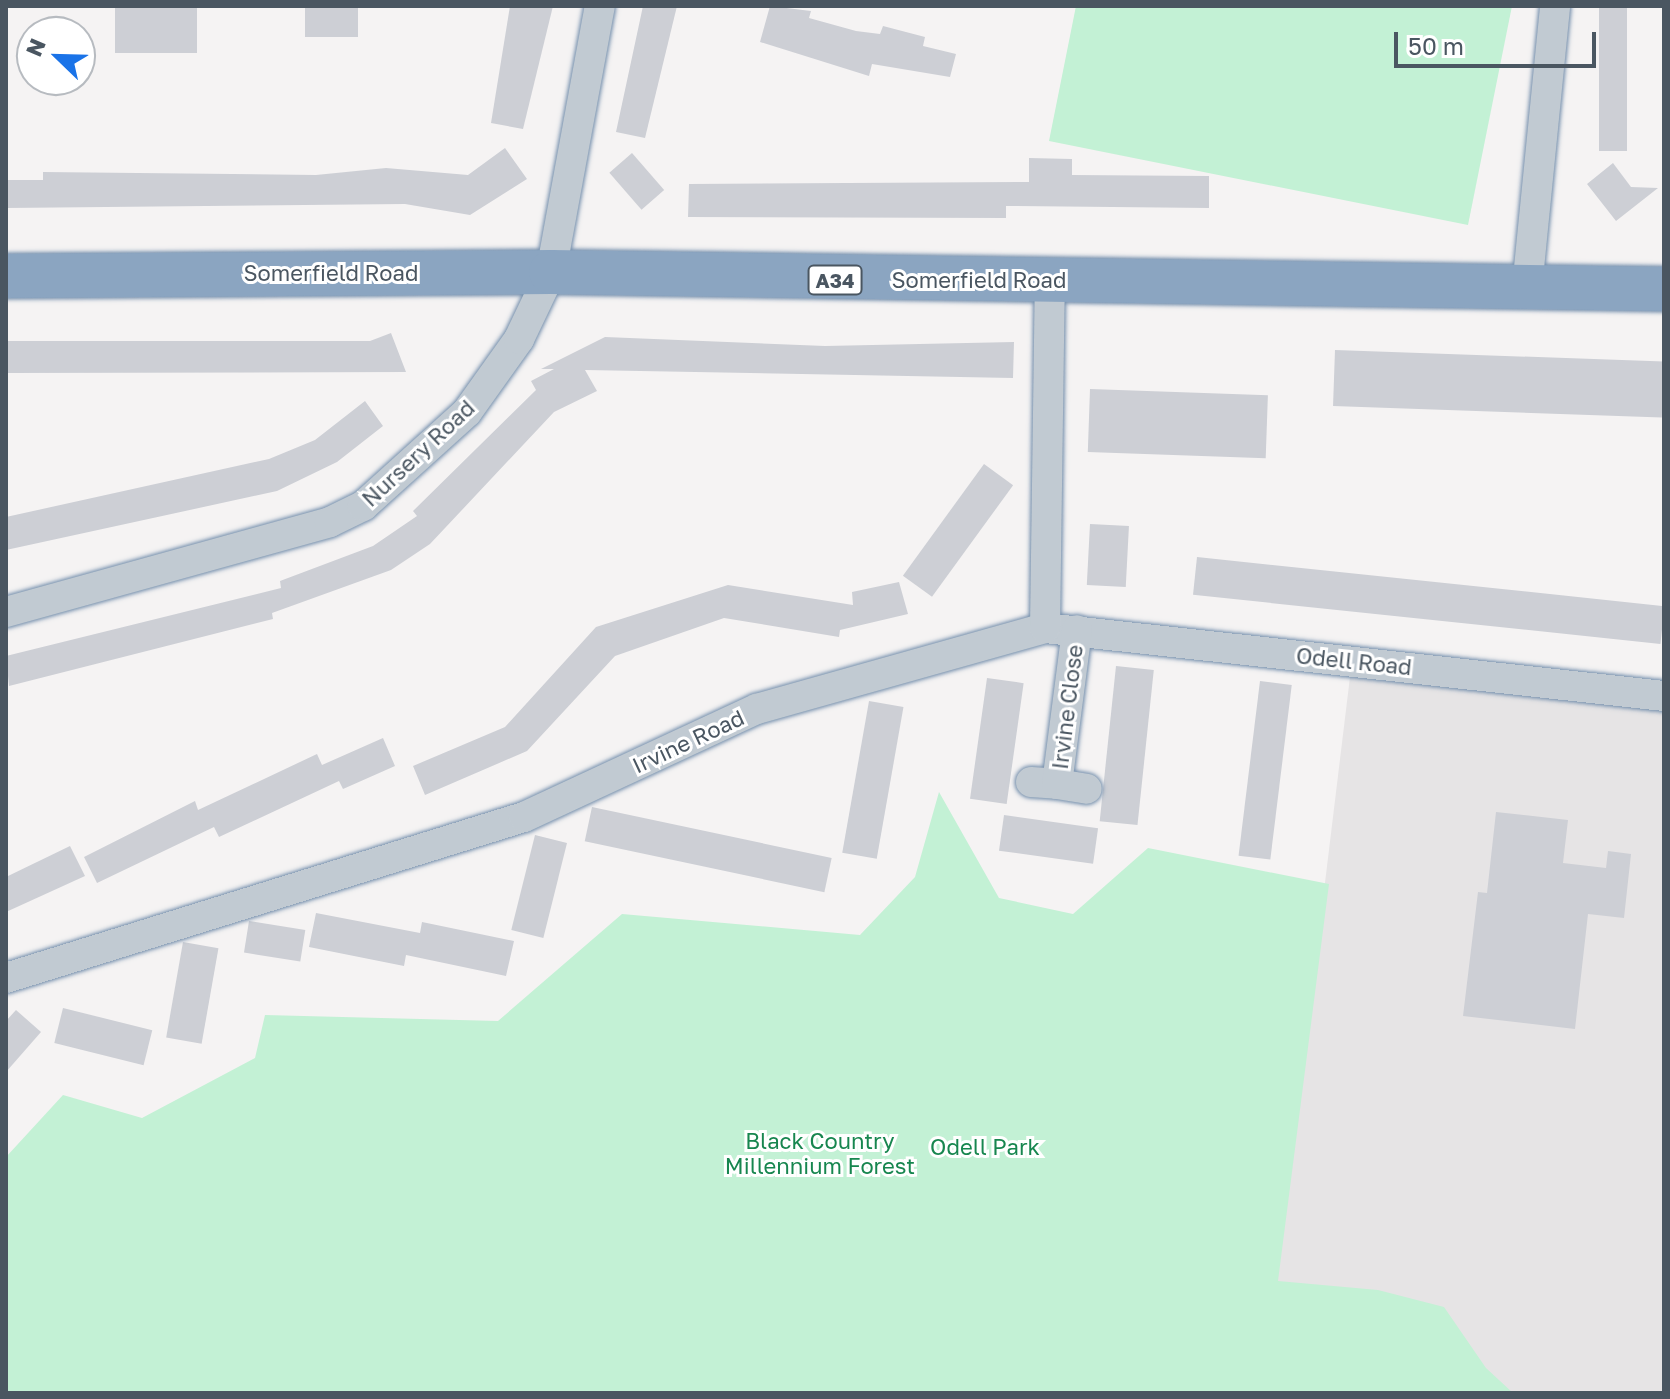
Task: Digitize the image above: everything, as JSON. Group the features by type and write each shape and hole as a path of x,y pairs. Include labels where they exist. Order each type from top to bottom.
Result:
{"highway":[{"name":"Somerfield Road","path":"6,276 551,272 1664,289"}],"street":[{"name":"Nursery Road","path":"6,612 330,522 363,506 467,412 519,339 551,272 600,6"},
{"path":"1527,288 1555,6"},
{"path":"1045,628 1050,280"},
{"name":"Odell Road","path":"1045,628 1664,696"},
{"name":"Irvine Road","path":"6,978 524,817 757,709 1045,628"},
{"name":"Irvine Close","path":"1077,630 1044,783 1087,789"}],"shaded area":[{"path":"1350,677 1664,711 1664,1393 1263,1393"}],"green space":[{"path":"1076,6 1512,6 1468,225 1049,141"},
{"name":"Odell Park","path":"939,792 999,898 1073,914 1148,848 1329,884 1278,1281 1378,1290 1444,1307 1486,1368 1513,1393 6,1393 6,1157 63,1095 142,1118 255,1058 265,1015 498,1021 622,914 860,935 915,877"}],"building":[{"path":"115,6 197,6 197,53 115,53"},
{"path":"305,6 358,6 358,37 305,37"},
{"path":"510,6 553,6 523,129 491,123"},
{"path":"643,6 677,6 645,138 616,132"},
{"path":"770,6 811,11 809,18 856,31 880,34 883,26 925,37 923,46 956,54 950,77 872,64 869,76 760,42"},
{"path":"1599,6 1627,6 1627,151 1599,151"},
{"path":"505,148 527,179 470,215 405,204 6,208 6,180 43,180 43,172 316,175 386,168 468,175"},
{"path":"632,153 664,190 642,210 609,173"},
{"path":"1029,158 1072,159 1072,175 1209,176 1209,208 1006,206 1006,218 688,217 689,184 1029,182"},
{"path":"1613,163 1631,187 1658,188 1616,221 1587,184"},
{"path":"391,333 406,372 6,373 6,341 370,341"},
{"path":"605,337 825,346 1014,342 1013,378 585,370 597,391 554,412 430,544 391,570 272,613 273,619 9,686 6,656 281,588 280,581 373,546 417,516 413,511 536,390 531,381 554,369 541,369"},
{"path":"1335,350 1664,361 1662,417 1333,406"},
{"path":"1090,389 1268,395 1266,458 1088,452"},
{"path":"365,401 383,426 337,462 277,491 6,550 6,517 269,459 315,440"},
{"path":"984,464 1013,485 932,597 903,576"},
{"path":"1090,524 1129,526 1126,587 1087,585"},
{"path":"1197,557 1664,606 1660,644 1193,595"},
{"path":"899,582 908,614 840,630 839,637 724,618 615,656 527,751 425,795 413,766 505,727 596,627 728,585 853,605 852,592"},
{"path":"1116,666 1154,670 1137,825 1100,821"},
{"path":"987,678 1024,683 1007,804 970,799"},
{"path":"1260,681 1292,685 1270,860 1239,856"},
{"path":"869,701 903,707 877,859 842,853"},
{"path":"383,738 395,766 343,789 339,781 219,837 214,827 97,883 84,857 195,801 198,810 317,754 322,765"},
{"path":"592,807 832,858 824,892 585,841"},
{"path":"1496,812 1568,820 1563,863 1606,868 1608,851 1631,854 1624,918 1588,914 1575,1029 1463,1016 1478,892 1487,893"},
{"path":"1004,815 1098,828 1093,864 999,851"},
{"path":"535,835 567,843 543,938 511,930"},
{"path":"70,846 85,876 6,912 6,877"},
{"path":"316,913 420,933 422,922 514,941 506,976 406,955 404,966 309,947"},
{"path":"249,921 305,930 300,962 244,953"},
{"path":"183,942 218,948 202,1044 166,1038"},
{"path":"63,1008 152,1030 144,1065 54,1043"},
{"path":"16,1010 41,1032 6,1072 6,1021"}],"park label":[{"name":"Black Country Millennium Forest","path":"820,1152"}]}
